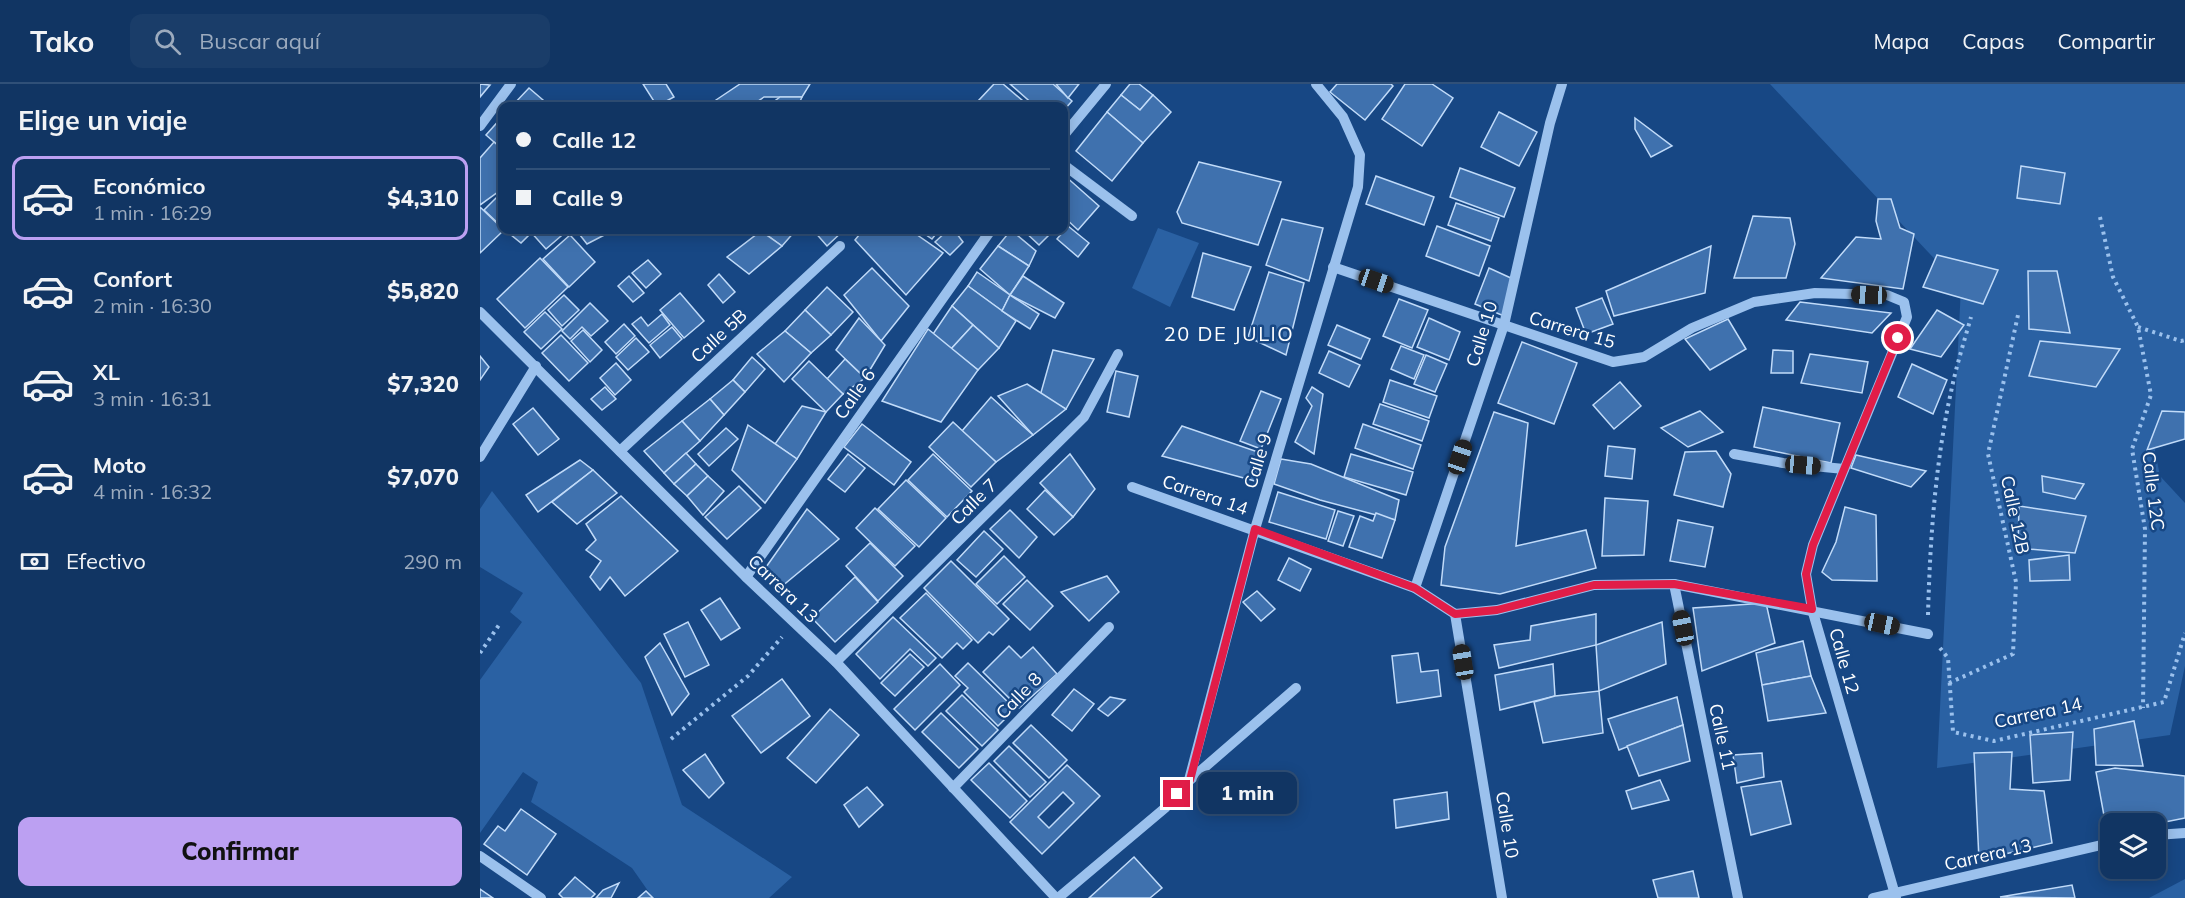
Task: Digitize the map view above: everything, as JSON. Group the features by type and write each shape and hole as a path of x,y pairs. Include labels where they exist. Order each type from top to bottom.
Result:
{"street":[{"path":"480,126 511,84"},
{"path":"1068,130 1106,84"},
{"name":"Calle 9","path":"1057,898 1165,808 1190,780 1255,529 1358,187 1360,155 1343,117 1316,84"},
{"name":"Calle 10","path":"1415,588 1504,325 1550,123 1562,84"},
{"path":"1068,168 1132,216"},
{"name":"Calle 6","path":"746,577 989,234"},
{"name":"Calle 5B","path":"620,451 840,246"},
{"name":"Carrera 15","path":"1333,267 1613,362 1644,357 1692,328 1754,303 1815,293 1887,296 1904,302"},
{"name":"Calle 12","path":"1896,896 1812,609 1806,574 1813,545 1907,316 1904,302"},
{"name":"Carrera 13","path":"480,312 746,577 836,662 1057,898"},
{"name":"Calle 7","path":"836,662 1084,417 1118,354"},
{"path":"480,457 536,366"},
{"path":"1734,454 1783,463 1844,469"},
{"name":"Carrera 14","path":"1132,487 1415,588 1455,614"},
{"path":"1455,614 1497,610 1594,585 1674,584 1812,609 1928,634"},
{"name":"Calle 11","path":"1674,584 1738,898"},
{"name":"Calle 10","path":"1455,614 1502,898"},
{"name":"Calle 8","path":"953,788 1109,627"},
{"path":"1190,780 1296,688"},
{"path":"2166,834 2185,832"},
{"name":"Carrera 13","path":"1873,898 1896,896 2100,845"},
{"path":"480,856 540,898"}],"path":[{"name":"Calle 12C","path":"2100,217 2113,277 2138,327 2151,394 2132,449 2145,529 2144,708"},
{"name":"Calle 12B","path":"1949,683 2013,654 2016,582 1988,454 2018,315"},
{"path":"1928,634 1929,580 1937,478 1951,392 1971,316"},
{"path":"2138,327 2181,341 2185,340"},
{"path":"671,739 748,676 795,623"},
{"path":"480,653 499,625"},
{"name":"Carrera 14","path":"1928,634 1948,658 1953,732 1994,741 2164,702 2185,633"}],"shaded area":[{"path":"1770,84 2185,84 2185,411 2153,441 2160,476 2185,503 2185,666 2170,735 1937,768 1961,287"},
{"path":"1158,228 1199,243 1170,307 1132,288"},
{"path":"492,491 641,683 682,805 792,877 769,898 653,898 632,868 531,802 538,782 523,772 480,833 480,680 522,622 510,612 523,593 480,567 480,509"},
{"path":"2185,879 2185,898 2149,898"}],"building":[{"path":"480,84 490,85 480,97"},
{"path":"643,84 666,84 674,97 665,102 654,102"},
{"path":"740,84 810,84 802,97 764,97 757,102 718,102 716,100"},
{"path":"994,84 1003,84 1024,102 982,102 979,100"},
{"path":"1010,84 1053,84 1072,101 1068,106 1068,102 1030,102"},
{"path":"1056,84 1079,84 1068,98"},
{"path":"1130,84 1139,84 1153,95 1140,110 1121,95"},
{"path":"1337,84 1391,84 1393,86 1365,120 1330,92"},
{"path":"1405,84 1432,84 1453,98 1422,146 1382,119"},
{"path":"529,88 545,102 516,102"},
{"path":"1121,95 1140,110 1153,95 1171,112 1143,143 1107,112"},
{"path":"780,97 802,97 800,102 773,102"},
{"path":"1107,112 1143,143 1112,181 1076,151"},
{"path":"1499,112 1537,132 1519,166 1481,147"},
{"path":"1635,118 1672,146 1651,157 1635,129"},
{"path":"498,122 498,146 486,135"},
{"path":"494,142 498,146 498,192 480,205 480,158"},
{"path":"1199,162 1281,182 1258,245 1182,223 1177,212"},
{"path":"2021,166 2065,173 2060,204 2017,198"},
{"path":"1460,168 1515,188 1504,217 1450,197"},
{"path":"1376,176 1434,197 1424,225 1366,204"},
{"path":"1068,179 1099,206 1078,230 1068,221"},
{"path":"497,197 498,223 484,210"},
{"path":"1878,199 1891,199 1900,228 1914,234 1903,289 1821,278 1856,237 1881,239 1876,221"},
{"path":"1456,203 1499,218 1491,241 1448,225"},
{"path":"480,207 498,224 500,234 480,253"},
{"path":"1753,216 1790,218 1795,244 1786,278 1734,278"},
{"path":"1282,219 1323,228 1309,281 1266,265"},
{"path":"1068,226 1089,243 1078,257 1057,239 1061,234 1068,234"},
{"path":"1437,226 1490,246 1479,276 1426,256"},
{"path":"510,234 530,234 521,243"},
{"path":"533,234 563,234 546,249"},
{"path":"579,234 606,234 587,244"},
{"path":"757,234 765,234 782,246 749,274 727,257"},
{"path":"766,234 792,234 782,246"},
{"path":"816,234 840,234 827,246"},
{"path":"860,234 916,234 943,253 906,295 855,240"},
{"path":"925,234 936,234 932,239"},
{"path":"944,234 957,234 963,242 950,255 935,242"},
{"path":"1008,234 1016,234 1036,251 1029,266 998,246"},
{"path":"1027,234 1050,234 1039,245"},
{"path":"570,235 595,262 569,287 543,259"},
{"path":"998,246 1029,266 1010,295 980,269"},
{"path":"1711,246 1705,293 1614,316 1606,291"},
{"path":"1203,253 1251,267 1234,310 1192,297"},
{"path":"1937,255 1998,270 1983,304 1923,287"},
{"path":"540,258 568,287 525,328 497,299"},
{"path":"648,260 661,274 646,288 632,273"},
{"path":"872,268 909,306 881,341 844,295"},
{"path":"1489,268 1513,279 1504,316 1475,304"},
{"path":"2028,271 2057,271 2070,333 2029,329"},
{"path":"977,272 1010,295 1002,311 968,286"},
{"path":"1269,272 1304,283 1286,355 1248,337"},
{"path":"719,274 735,292 723,303 708,285"},
{"path":"629,276 644,293 633,302 618,286"},
{"path":"1023,276 1064,303 1055,318 1010,295"},
{"path":"968,286 1016,321 999,348 952,306"},
{"path":"827,287 853,312 831,335 805,310"},
{"path":"680,293 704,321 684,338 660,310"},
{"path":"564,295 579,310 562,326 548,310"},
{"path":"1010,295 1039,314 1030,329 1002,311"},
{"path":"1602,298 1613,324 1586,334 1576,308"},
{"path":"1399,299 1428,310 1412,348 1383,336"},
{"path":"1800,302 1891,313 1872,333 1786,320"},
{"path":"590,303 608,321 591,336 582,327 570,339 562,331"},
{"path":"952,306 973,325 951,349 933,334"},
{"path":"805,310 831,335 811,353 785,331"},
{"path":"1937,310 1964,325 1941,357 1910,349"},
{"path":"545,312 562,329 541,349 524,332"},
{"path":"662,314 670,325 649,343 632,324 641,317 648,326"},
{"path":"859,318 885,345 865,378 836,350"},
{"path":"1429,318 1460,332 1449,360 1417,347"},
{"path":"1728,319 1746,349 1710,370 1685,339"},
{"path":"624,324 635,336 616,354 605,342"},
{"path":"973,325 999,348 978,370 951,349"},
{"path":"1337,325 1370,339 1361,359 1328,345"},
{"path":"672,327 682,339 660,358 650,345"},
{"path":"928,329 978,370 941,422 882,401"},
{"path":"583,330 602,350 590,362 571,341"},
{"path":"785,331 811,353 784,382 757,354"},
{"path":"561,335 588,363 569,381 542,353"},
{"path":"636,338 649,352 628,370 616,357"},
{"path":"2040,341 2120,349 2096,387 2029,376"},
{"path":"1522,342 1577,363 1554,424 1498,403"},
{"path":"1401,346 1424,355 1414,379 1391,369"},
{"path":"1053,350 1094,359 1066,409 1040,396"},
{"path":"1773,350 1793,351 1793,373 1771,373"},
{"path":"1329,351 1360,365 1349,387 1319,373"},
{"path":"1810,354 1868,362 1862,393 1801,383"},
{"path":"1426,355 1447,364 1435,392 1414,384"},
{"path":"480,356 489,367 480,380"},
{"path":"752,357 765,369 745,392 733,380"},
{"path":"845,359 865,378 843,394 827,379"},
{"path":"809,361 843,394 826,412 792,379"},
{"path":"616,363 631,380 615,395 600,378"},
{"path":"1912,364 1947,380 1933,414 1898,397"},
{"path":"1116,371 1138,376 1129,417 1107,412"},
{"path":"733,380 745,392 724,415 710,399"},
{"path":"1390,380 1437,396 1429,418 1383,402"},
{"path":"1620,382 1641,406 1614,429 1593,405"},
{"path":"1027,384 1066,409 1033,435 998,396"},
{"path":"605,387 616,399 602,410 591,399"},
{"path":"1312,387 1323,394 1314,454 1295,442 1312,406 1306,398"},
{"path":"1261,391 1281,399 1261,449 1240,441"},
{"path":"991,397 1033,435 996,462 962,431"},
{"path":"710,399 724,415 700,441 682,421"},
{"path":"1380,404 1429,421 1422,441 1373,424"},
{"path":"802,406 826,412 797,459 775,444"},
{"path":"1763,407 1840,423 1831,463 1754,447"},
{"path":"533,408 559,439 538,455 513,424"},
{"path":"1700,411 1723,432 1688,447 1661,428"},
{"path":"2162,411 2185,412 2185,439 2147,450"},
{"path":"1494,412 1528,423 1516,546 1586,530 1596,568 1500,594 1441,585 1445,547"},
{"path":"682,421 700,441 664,473 644,451"},
{"path":"953,422 996,462 971,487 929,447"},
{"path":"862,424 911,462 894,485 844,447"},
{"path":"1363,424 1421,445 1413,469 1355,448"},
{"path":"748,425 797,459 765,503 732,470"},
{"path":"1182,426 1258,452 1255,481 1162,456"},
{"path":"726,428 738,439 709,466 698,454"},
{"path":"1608,446 1635,449 1632,479 1605,476"},
{"path":"1716,451 1731,474 1723,507 1674,495 1685,452"},
{"path":"686,453 696,464 674,484 664,473"},
{"path":"848,454 865,468 845,492 828,479"},
{"path":"933,454 972,491 947,517 908,480"},
{"path":"1070,454 1095,489 1073,517 1040,483"},
{"path":"1351,454 1413,472 1406,495 1344,477"},
{"path":"1856,455 1926,471 1911,487 1851,468"},
{"path":"1281,459 1311,464 1399,500 1395,520 1320,500 1274,484"},
{"path":"580,460 593,470 538,512 526,495"},
{"path":"696,464 708,476 687,496 674,484"},
{"path":"593,470 617,493 577,524 552,502"},
{"path":"708,476 724,491 703,515 687,496"},
{"path":"2042,476 2084,484 2075,499 2043,492"},
{"path":"906,480 946,518 919,547 878,509"},
{"path":"739,486 761,508 727,539 705,517"},
{"path":"1045,490 1073,517 1054,535 1027,509"},
{"path":"1278,492 1335,510 1326,539 1269,522"},
{"path":"621,496 678,551 625,596 610,577 600,590 590,577 601,561 586,550 596,540 586,524"},
{"path":"1605,498 1648,501 1644,555 1602,556"},
{"path":"2019,506 2086,516 2075,553 2018,548"},
{"path":"1845,507 1876,515 1877,581 1832,580 1822,572 1836,542"},
{"path":"875,508 915,546 895,566 856,528"},
{"path":"807,509 839,539 781,587 764,570"},
{"path":"1010,510 1037,537 1019,558 990,529"},
{"path":"1338,511 1354,516 1343,546 1328,541"},
{"path":"1376,513 1395,520 1382,558 1349,547 1360,516 1373,521"},
{"path":"1678,520 1713,527 1705,567 1670,561"},
{"path":"984,531 1003,549 976,577 957,560"},
{"path":"870,543 903,576 878,601 846,566"},
{"path":"2069,555 2070,580 2030,581 2029,560"},
{"path":"1004,556 1025,577 997,604 976,584"},
{"path":"1289,558 1311,569 1300,591 1278,580"},
{"path":"951,561 1009,619 993,635 989,632 978,643 924,588"},
{"path":"1107,576 1119,592 1089,621 1061,592"},
{"path":"855,577 878,602 835,642 812,618"},
{"path":"1027,580 1053,606 1030,630 1003,604"},
{"path":"1257,591 1275,609 1261,621 1243,602"},
{"path":"926,593 972,640 963,649 957,643 942,658 900,618"},
{"path":"720,598 740,628 721,640 701,610"},
{"path":"1766,603 1775,643 1702,671 1693,608"},
{"path":"1596,614 1596,645 1499,668 1494,645 1530,640 1531,626"},
{"path":"893,617 936,658 928,666 910,649 880,679 856,654"},
{"path":"688,622 709,665 685,677 664,634"},
{"path":"1662,622 1666,664 1599,691 1596,645"},
{"path":"1803,641 1811,676 1762,685 1756,653"},
{"path":"660,643 689,694 672,715 645,657"},
{"path":"1009,646 1021,658 1033,647 1057,674 1019,708 983,672"},
{"path":"1418,653 1421,672 1438,670 1441,696 1397,703 1392,656"},
{"path":"910,654 924,667 895,696 881,683"},
{"path":"968,663 1015,709 998,726 964,692 968,688 955,676"},
{"path":"940,664 960,685 915,730 894,709"},
{"path":"1553,664 1555,696 1500,710 1495,675"},
{"path":"1811,676 1826,713 1768,721 1762,685"},
{"path":"782,679 810,716 761,753 732,716"},
{"path":"1074,689 1094,704 1072,731 1052,715"},
{"path":"1599,691 1603,733 1543,743 1534,702 1555,696"},
{"path":"962,695 998,730 982,746 946,711"},
{"path":"1110,697 1125,700 1108,716 1098,709"},
{"path":"1677,697 1683,725 1619,750 1608,719"},
{"path":"830,709 859,735 816,783 787,758"},
{"path":"941,713 978,749 959,768 922,732"},
{"path":"2134,721 2143,766 2096,765 2094,729"},
{"path":"1031,725 1067,760 1049,778 1013,743"},
{"path":"1683,725 1690,761 1639,776 1627,746"},
{"path":"2073,732 2070,780 2033,783 2030,735"},
{"path":"1009,746 1046,782 1030,797 994,761"},
{"path":"2012,752 2010,789 2044,791 2052,843 1979,860 1974,753"},
{"path":"1762,753 1764,777 1737,783 1733,755"},
{"path":"705,754 724,783 709,798 683,770"},
{"path":"989,763 1027,801 1010,818 971,780"},
{"path":"1067,765 1100,796 1042,854 1010,822","holes":["1063,792 1074,803 1049,828 1038,817"]},
{"path":"2115,768 2185,776 2185,818 2166,822 2166,813 2104,813 2096,772"},
{"path":"1660,780 1669,800 1632,809 1626,791"},
{"path":"1781,781 1791,824 1751,835 1741,787"},
{"path":"867,787 883,805 859,827 844,805"},
{"path":"1447,792 1449,819 1396,828 1394,800"},
{"path":"521,809 556,834 527,875 484,844 498,826 505,831"},
{"path":"1134,857 1162,888 1150,898 1089,898"},
{"path":"1693,871 1699,898 1658,898 1653,880"},
{"path":"575,877 595,894 591,898 563,898 559,894"},
{"path":"619,883 611,898 596,898 603,890"},
{"path":"2072,885 2075,898 2000,897"},
{"path":"480,889 493,898 480,898"},
{"path":"646,891 653,898 638,898"}],"district":[{"name":"20 DE JULIO","path":"1229,334"}],"route":[{"path":"1177,794 1190,780 1255,529 1415,588 1455,614 1497,610 1594,585 1674,584 1812,609 1806,574 1813,545 1898,338"}]}
